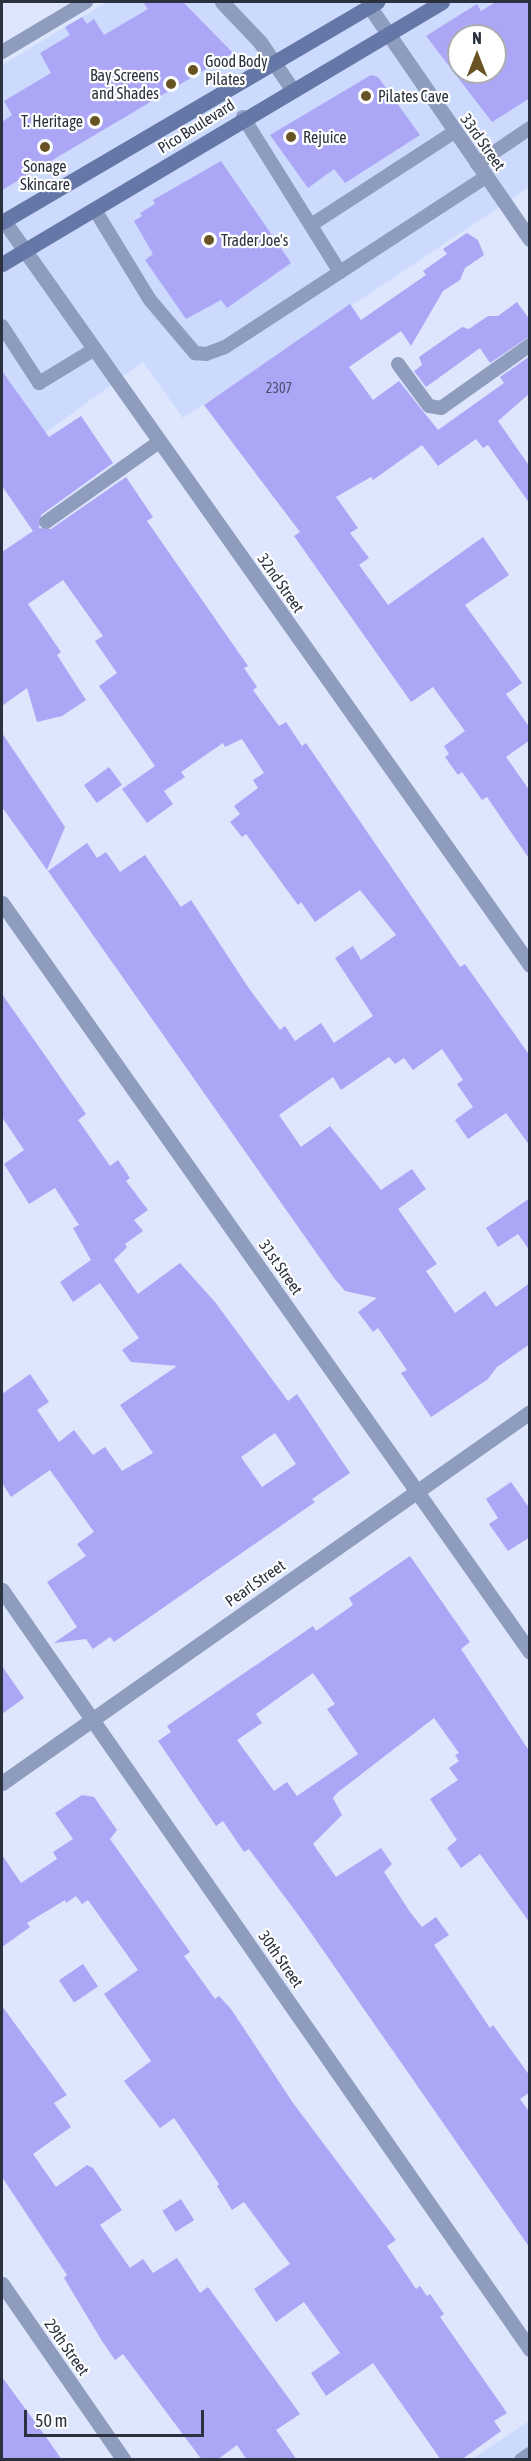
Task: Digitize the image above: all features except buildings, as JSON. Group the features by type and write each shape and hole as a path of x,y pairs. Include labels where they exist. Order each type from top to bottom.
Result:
{"main road":[{"name":"Pico Boulevard","path":"2,264 95,210 243,117 442,2"},
{"name":"Pico Boulevard","path":"3,221 373,4"}],"street":[{"path":"222,2 274,63 292,89"},
{"name":"33rd Street","path":"373,4 387,34 486,177 524,221 530,239"},
{"name":"32nd Street","path":"3,221 530,965"},
{"name":"31st Street","path":"2,903 530,1652"},
{"name":"Pearl Street","path":"2,1783 530,1412"},
{"name":"30th Street","path":"2,1590 530,2349"},
{"name":"29th Street","path":"2,2284 124,2460"}],"lane":[{"path":"2,52 86,2"},
{"path":"243,117 340,272"},
{"path":"477,164 530,128"},
{"path":"311,225 454,132"},
{"path":"95,210 150,300 195,353 207,354 225,347 486,177"},
{"path":"2,326 39,383 93,350"},
{"path":"398,364 429,406 441,408 530,345"},
{"path":"46,522 159,442"},
{"path":"521,2460 530,2454"}],"shaded area":[{"path":"107,2 529,2 529,187 183,418 143,362 2,464 2,65"},
{"path":"529,2421 529,2459 472,2459"}],"place":[{"name":"Good Body Pilates","path":"193,70"},
{"name":"Bay Screens and Shades","path":"171,84"},
{"name":"Pilates Cave","path":"366,96"},
{"name":"T. Heritage","path":"95,121"},
{"name":"Rejuice","path":"291,137"},
{"name":"Sonage Skincare","path":"45,147"},
{"name":"Trader Joe's","path":"209,240"}]}
